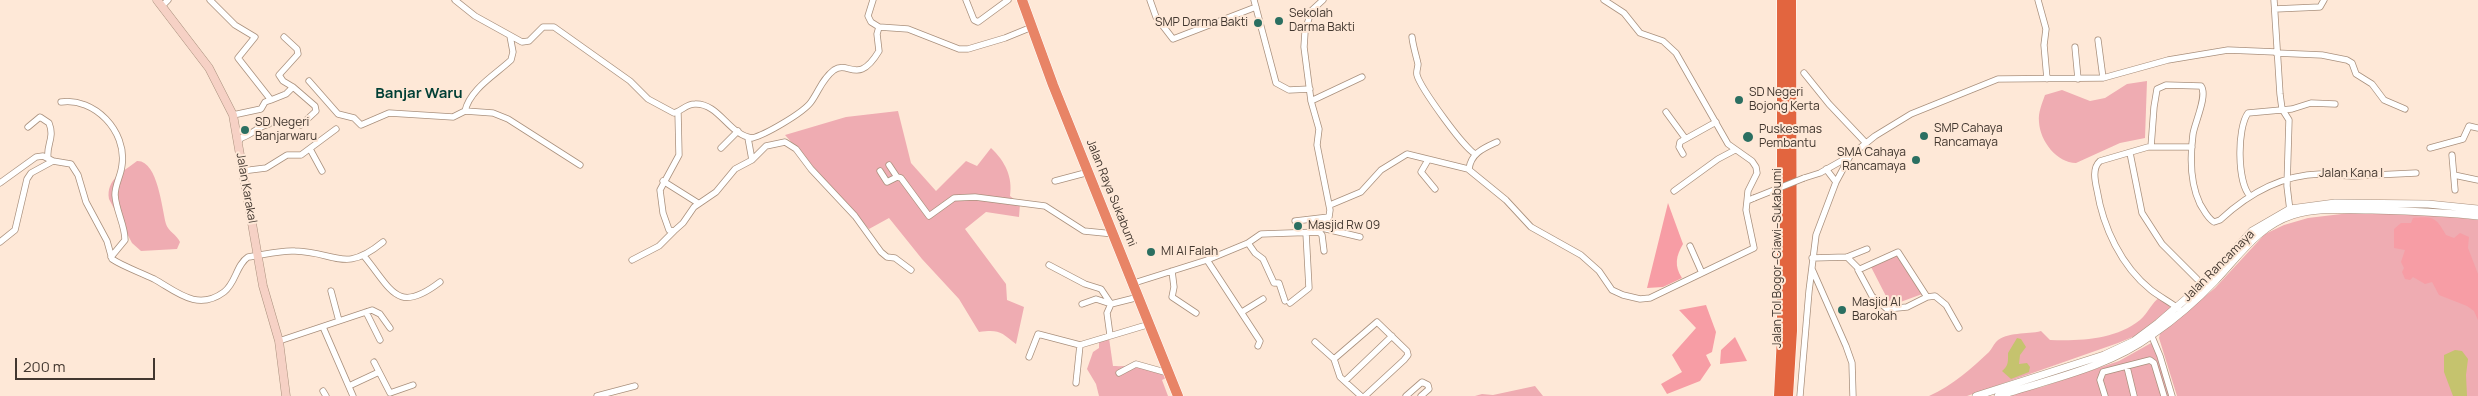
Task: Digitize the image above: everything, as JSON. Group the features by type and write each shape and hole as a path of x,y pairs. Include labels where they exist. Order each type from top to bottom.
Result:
{"highway":[{"name":"Jalan Raya Sukabumi","path":"1022,0 1053,85 1140,297 1178,396"},
{"name":"Jalan Tol Bogor–Ciawi–Sukabumi","path":"1779,396 1782,337 1782,0"},
{"name":"Jalan Tol Bogor–Ciawi–Sukabumi","path":"1788,396 1792,331 1791,0"}],"main road":[{"name":"Jalan Karakal","path":"159,3 209,68 233,115 263,286 279,342 286,396"}],"street":[{"path":"159,3 168,0"},
{"path":"210,0 235,25 254,36 254,40 238,58 271,100"},
{"path":"455,0 475,16 522,42 527,42 543,27 554,27 630,81 648,99 672,112 678,112 689,104 706,106 748,138 752,160"},
{"path":"873,0 868,18 872,24 879,27 908,29 962,49 1005,38 1032,28"},
{"path":"966,0 974,20 978,22 1008,0"},
{"path":"1150,0 1156,17 1172,39 1256,7"},
{"path":"1254,0 1276,83 1288,90 1310,89"},
{"path":"1320,230 1329,217 1330,205 1317,145 1319,129 1311,101 1304,47 1305,32 1312,9 1323,0"},
{"path":"1330,205 1361,192 1381,170 1406,154 1414,154 1428,160 1469,169 1506,200 1533,229 1583,257 1599,271 1611,289 1616,293 1646,299 1754,248 1746,210 1748,191 1757,170 1752,161 1728,144 1672,49 1663,41 1640,33 1624,13 1604,0"},
{"path":"2038,0 2046,29 2044,45 2047,79"},
{"path":"2274,0 2276,53 2281,105 2289,126 2287,180 2291,212"},
{"path":"2275,9 2320,7 2324,0"},
{"path":"748,138 758,136 803,110 811,102 824,79 836,69 857,71 864,69 878,51 877,34 879,27"},
{"path":"464,111 467,102 475,92 511,60 513,52 510,36"},
{"path":"284,37 296,49 298,54 280,72 279,77 293,86 312,103 316,111 301,125"},
{"path":"1412,37 1418,63 1417,76 1422,86 1432,104 1453,128 1467,149 1476,154"},
{"path":"2098,40 2103,78"},
{"path":"2075,47 2078,79"},
{"path":"1747,200 1826,169 1850,156 1866,142 1911,114 1994,81 2011,78 2103,78 2168,60 2228,50 2322,55 2347,60 2352,63 2356,74 2372,84 2386,102 2404,108"},
{"path":"1804,73 1828,104 1866,142"},
{"path":"1311,101 1362,77"},
{"path":"309,81 338,114 354,118 363,125 389,113 453,117 464,111 502,116 580,165"},
{"path":"2151,147 2157,89 2163,86 2196,85 2202,87 2204,94 2196,121 2192,147 2151,147 2110,157 2097,164 2096,186 2104,218 2126,262 2152,291 2179,309"},
{"path":"233,115 261,109 265,102 286,94 293,86"},
{"path":"312,103 320,93"},
{"path":"60,102 73,101 86,105 106,118 118,136 122,164 116,183 115,195 125,240 111,257"},
{"path":"2250,196 2243,187 2240,170 2246,116 2251,113 2284,110 2308,104 2335,104"},
{"path":"674,231 668,228 663,213 660,192 663,181 679,155 678,112"},
{"path":"1666,112 1685,138"},
{"path":"28,127 40,117 49,123 52,140 48,150 50,159"},
{"path":"1683,154 1679,145 1685,138 1716,122"},
{"path":"238,143 241,138 252,135 257,128 269,124"},
{"path":"2430,148 2463,139 2469,126 2478,128"},
{"path":"242,171 266,168 285,156 300,156 336,129"},
{"path":"722,148 738,131"},
{"path":"632,260 659,246 698,204 716,192 735,169 752,160 772,144 785,142 793,146 811,169 855,216 878,249 887,257 895,258 911,270"},
{"path":"1469,169 1470,163 1476,154 1498,142"},
{"name":"Jalan Kana I","path":"2192,147 2192,170 2196,193 2211,220 2218,221 2250,196 2287,180 2319,174 2357,176 2416,173"},
{"path":"310,149 322,171"},
{"path":"1674,192 1718,159 1736,150"},
{"path":"2130,153 2142,213 2162,244 2196,279"},
{"path":"2452,155 2455,190"},
{"path":"0,183 34,158 40,156 71,164 76,170 86,202 107,241 111,257 155,280 182,297 198,300 213,297 224,292 232,282 243,261 257,256 295,251 342,259 364,256 383,242"},
{"path":"1800,396 1812,258 1816,235 1836,182 1850,156"},
{"path":"0,242 15,230 27,179 50,159"},
{"path":"1428,160 1421,172 1435,189"},
{"path":"889,165 897,177 902,179 927,216 936,213 954,198 976,197 1045,206 1084,231 1114,234"},
{"path":"1826,169 1836,182"},
{"path":"880,171 887,182 897,177"},
{"path":"1055,181 1089,172"},
{"path":"2454,175 2478,180"},
{"path":"663,181 698,204"},
{"name":"Jalan Rancamaya","path":"1976,396 2006,390 2034,381 2104,355 2151,333 2214,282 2252,240 2291,212 2336,206 2428,204 2478,209"},
{"name":"Jalan Rancamaya","path":"2336,206 2478,216"},
{"path":"1295,221 1329,217"},
{"path":"1320,230 1324,251"},
{"path":"1134,283 1208,260 1248,243 1261,234 1306,233 1320,230 1360,237"},
{"path":"1248,243 1255,253 1263,259 1274,282 1279,283 1288,302 1309,288 1306,233"},
{"path":"1690,246 1702,273"},
{"path":"1812,258 1847,257 1867,249"},
{"path":"1858,269 1898,252 1927,296"},
{"path":"364,256 392,290 403,298 422,295 440,282"},
{"path":"1847,257 1858,269 1872,296 1887,309 1907,307 1927,296 1935,296 1942,300 1959,328"},
{"path":"1208,260 1260,341 1258,346"},
{"path":"1049,265 1085,284 1101,289 1111,304"},
{"path":"1812,269 1852,362 1854,396"},
{"path":"1172,271 1173,299 1196,313"},
{"path":"331,291 339,321"},
{"path":"1082,304 1096,299 1111,304 1140,297"},
{"path":"1242,312 1263,299"},
{"path":"1110,335 1107,313 1111,304"},
{"path":"279,342 372,310 377,312 390,328"},
{"path":"366,312 380,340"},
{"path":"1315,342 1334,359 1338,374 1363,396 1408,354 1378,322 1375,322 1334,359"},
{"path":"1029,357 1034,340 1039,334 1080,345 1150,324"},
{"path":"323,327 353,396"},
{"path":"2151,333 2172,396"},
{"path":"1345,380 1392,336"},
{"path":"1076,383 1080,345"},
{"path":"2105,396 2100,380 2101,374 2153,361 2164,396"},
{"path":"374,362 390,393 413,385"},
{"path":"1119,373 1136,364 1170,374"},
{"path":"2127,367 2134,396"},
{"path":"349,386 379,372"},
{"path":"1406,396 1422,382 1429,388 1421,396"},
{"path":"597,396 634,386"},
{"name":"Jalan Rancamaya","path":"1998,396 2006,390"}],"shaded area":[{"path":"2147,81 2145,138 2120,143 2076,163 2069,162 2056,155 2046,143 2040,129 2039,118 2040,108 2045,95 2062,90 2090,101 2105,98 2127,84"},
{"path":"898,111 911,163 936,191 966,161 977,166 991,148 1004,164 1009,176 1010,196 1020,204 1019,217 986,212 965,229 1006,284 1007,300 1024,307 1016,344 996,331 979,332 959,299 922,259 889,218 869,229 785,135 846,117"},
{"path":"137,161 144,163 150,168 158,187 166,224 180,242 177,249 141,251 132,243 109,199 110,186 113,181"},
{"path":"1668,203 1683,244 1677,261 1682,278 1663,287 1647,288"},
{"path":"2350,213 2429,214 2478,220 2478,396 2177,396 2159,338 2160,334 2215,288 2265,234 2284,225 2308,218"},
{"path":"2426,217 2434,219 2446,235 2454,238 2460,233 2469,237 2468,248 2478,274 2478,320 2474,311 2467,306 2439,295 2432,282 2425,284 2413,277 2410,280 2405,279 2402,272 2404,268 2401,262 2405,250 2394,248 2394,229 2401,223 2411,223 2413,218"},
{"path":"1896,253 1925,293 1895,304 1888,300 1870,265"},
{"path":"2160,297 2171,308 2135,336 1967,396 1929,396 1961,376 1989,352 1996,342 2006,336 2041,331 2050,340 2097,338 2120,332 2130,327 2140,320"},
{"path":"1706,305 1716,332 1712,352 1706,355 1711,365 1700,381 1667,394 1661,384 1682,372 1672,355 1696,328 1679,310"},
{"path":"1735,337 1747,361 1720,364 1721,350"},
{"path":"1109,338 1113,366 1148,367 1161,373 1166,378 1162,380 1168,396 1099,396 1096,384 1087,369 1093,352 1099,348 1099,341"},
{"path":"2017,338 2021,339 2026,347 2020,355 2019,364 2027,363 2030,367 2029,372 2011,379 2002,371 2007,365 2008,353"},
{"path":"2153,342 2171,396 2005,396 2042,387 2119,361"},
{"path":"2455,350 2462,351 2468,359 2466,375 2467,396 2453,396 2444,372 2444,355"},
{"path":"1535,386 1543,396 1475,396 1482,394 1493,395"}],"place":[{"name":"Sekolah Darma Bakti","path":"1279,21"},
{"name":"SMP Darma Bakti","path":"1258,23"},
{"name":"SD Negeri Bojong Kerta","path":"1739,100"},
{"name":"SD Negeri Banjarwaru","path":"245,130"},
{"name":"SMP Cahaya Rancamaya","path":"1924,136"},
{"name":"Puskesmas Pembantu","path":"1748,137"},
{"name":"SMA Cahaya Rancamaya","path":"1916,160"},
{"name":"Masjid Rw 09","path":"1298,226"},
{"name":"MI Al Falah","path":"1151,252"},
{"name":"Masjid Al Barokah","path":"1842,310"}],"district":[{"name":"Banjar Waru","path":"419,94"}]}
